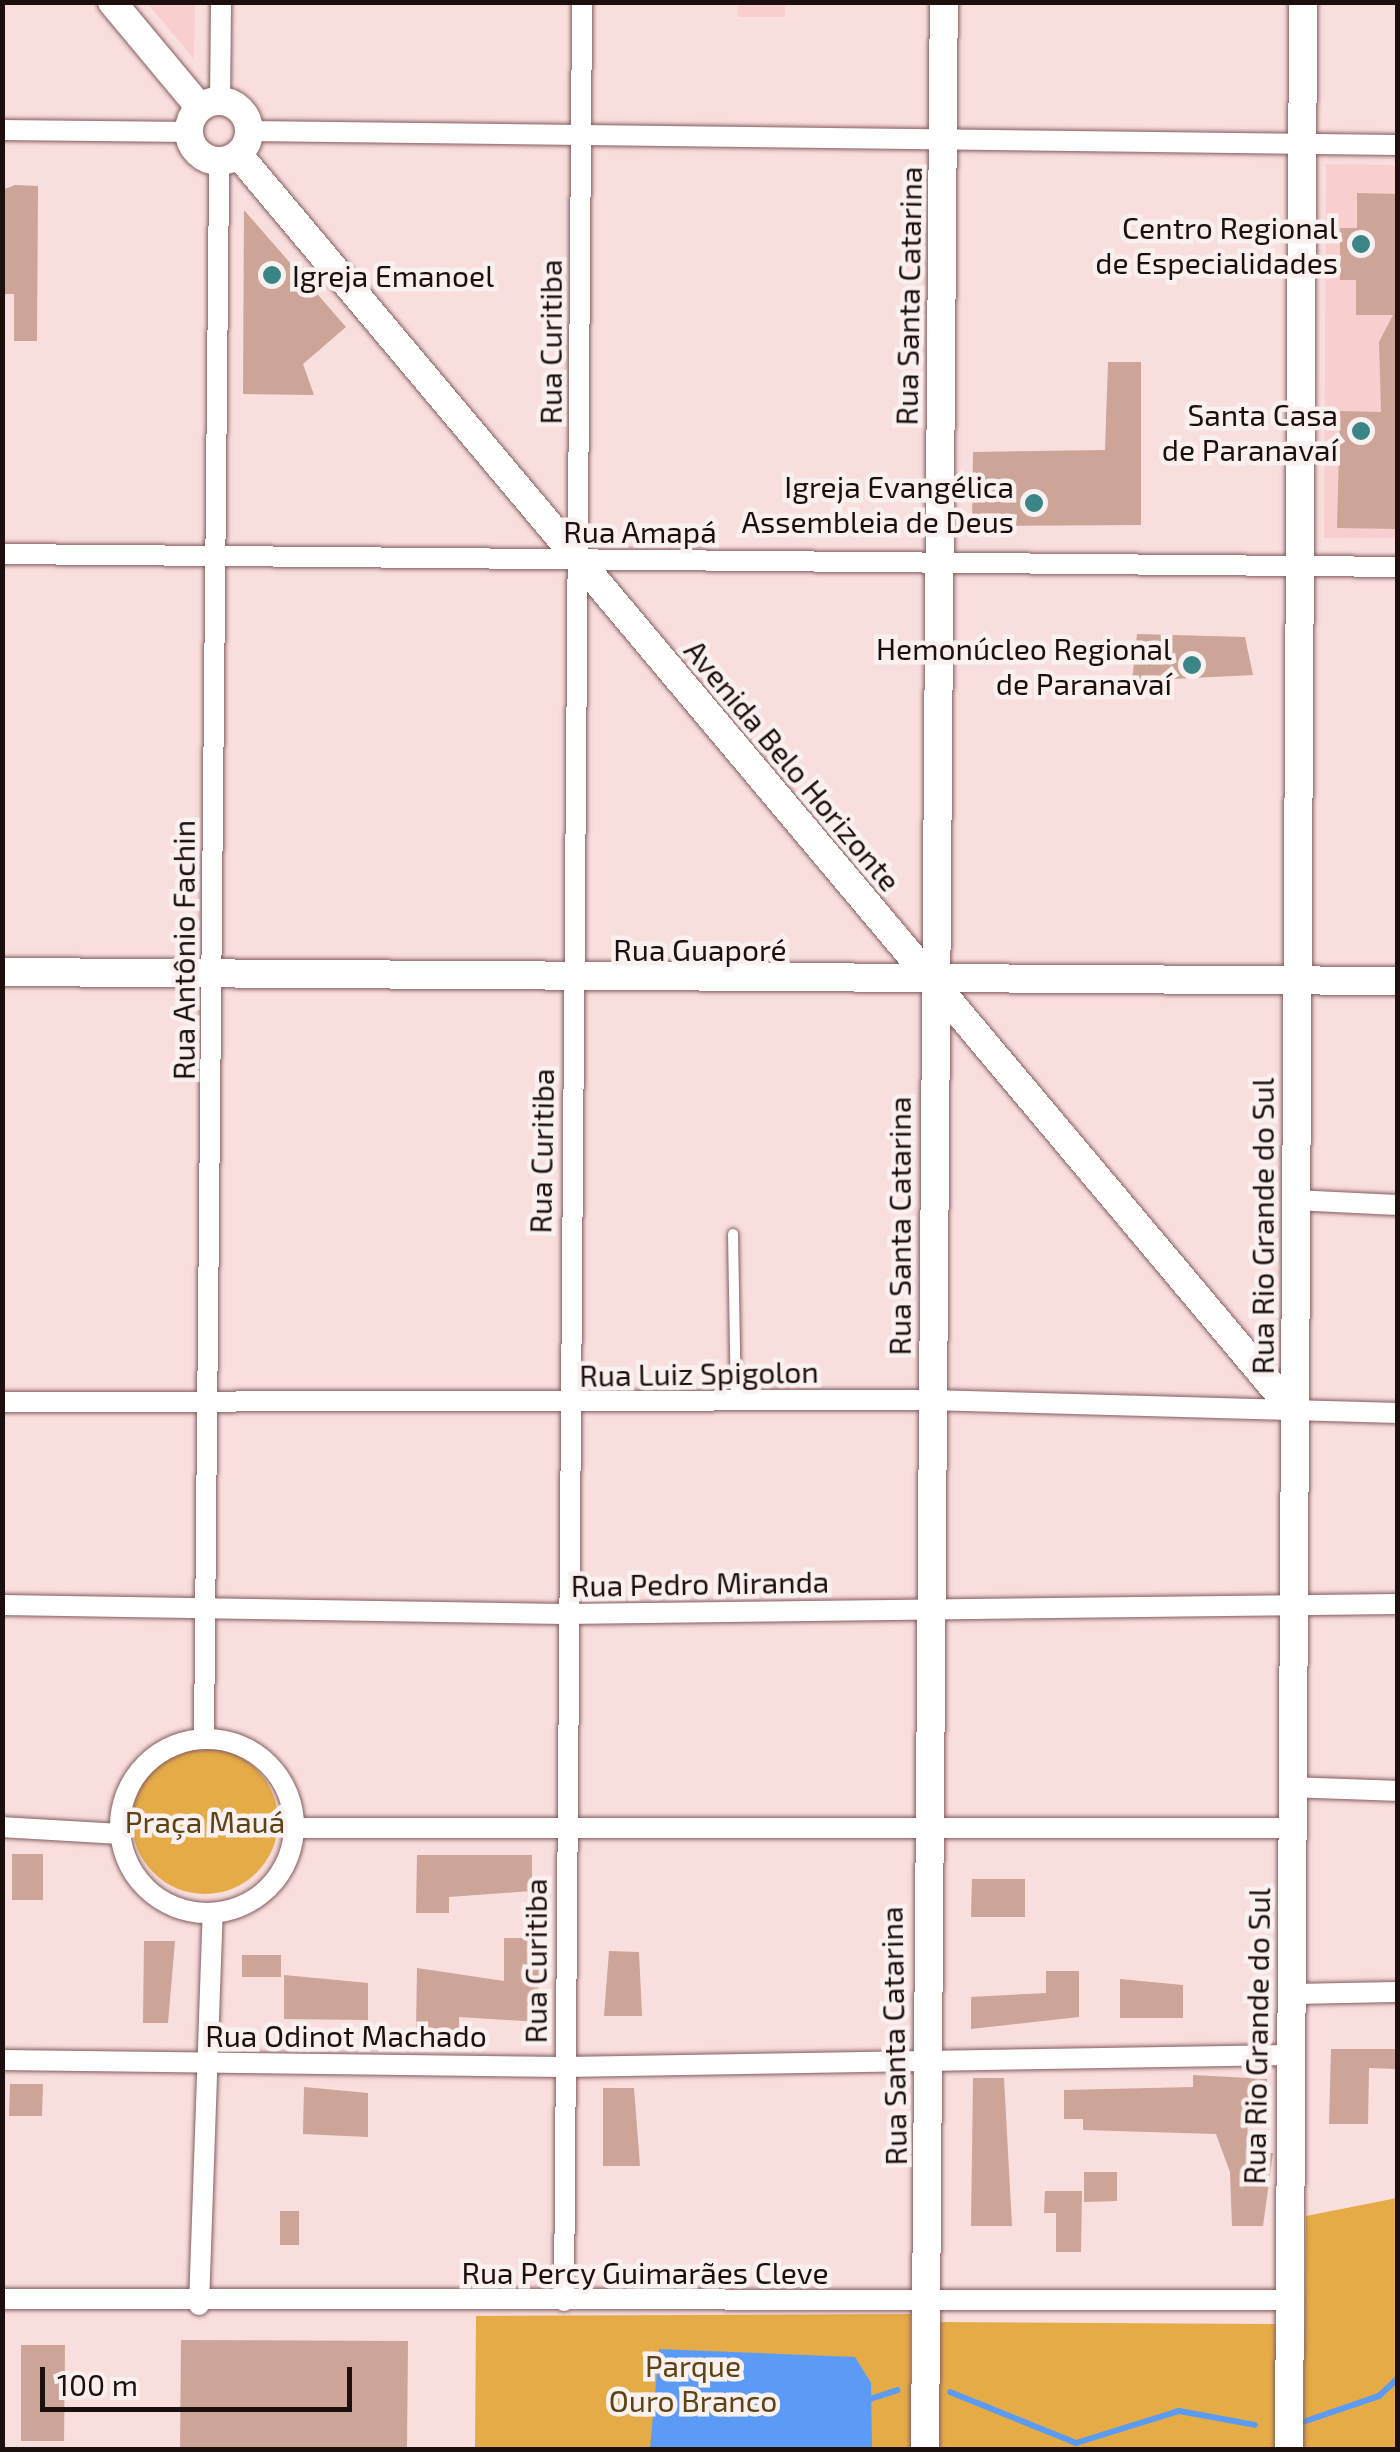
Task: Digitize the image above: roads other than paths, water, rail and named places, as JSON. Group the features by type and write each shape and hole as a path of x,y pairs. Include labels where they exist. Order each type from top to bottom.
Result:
{"street":[{"path":"112,2 237,151"},
{"path":"202,112 221,2"},
{"name":"Rua Curitiba","path":"564,2301 564,1614 579,561 582,2"},
{"name":"Rua Santa Catarina","path":"924,2450 927,2301 923,1830 930,1610 932,981 944,2"},
{"name":"Rua Rio Grande do Sul","path":"1289,2450 1290,1828 1298,1605 1293,1200 1296,566 1304,2"},
{"path":"2,130 202,112"},
{"path":"202,112 237,151"},
{"path":"237,151 581,135 943,136 1398,145"},
{"name":"Rua Antônio Fachin","path":"204,1738 215,556 237,151"},
{"name":"Avenida Belo Horizonte","path":"237,151 1294,1412"},
{"name":"Rua Amapá","path":"2,554 1398,567"},
{"name":"Rua Guaporé","path":"2,972 212,979 574,982 1398,981"},
{"path":"1293,1200 1398,1205"},
{"name":"Rua Luiz Spigolon","path":"2,1402 568,1406 931,1400 1398,1413"},
{"name":"Rua Pedro Miranda","path":"2,1604 204,1612 564,1614 1398,1604"},
{"path":"204,1738 269,1763 294,1828 278,1876 238,1908 213,1913 150,1893 120,1834 132,1779 176,1743 204,1738"},
{"path":"1291,1788 1398,1791"},
{"path":"2,1827 120,1834"},
{"path":"294,1828 1290,1828"},
{"path":"199,2306 213,1913"},
{"path":"1291,1994 1398,1992"},
{"name":"Rua Odinot Machado","path":"2,2060 926,2065 1289,2055"},
{"name":"Rua Percy Guimarães Cleve","path":"2,2299 199,2306 1288,2300"}],"lane":[{"path":"733,1234 736,1401"}],"water":[{"path":"659,2349 855,2357 871,2383 872,2449 650,2449"}],"waterway":[{"path":"1300,2423 1379,2396 1398,2378"},
{"path":"867,2400 897,2390"},
{"path":"950,2392 1076,2443 1179,2411 1255,2425"}],"place":[{"name":"Centro Regional de Especialidades","path":"1361,244"},
{"name":"Igreja Emanoel","path":"272,275"},
{"name":"Santa Casa de Paranavaí","path":"1361,431"},
{"name":"Igreja Evangélica Assembleia de Deus","path":"1034,503"},
{"name":"Hemonúcleo Regional de Paranavaí","path":"1192,665"}],"park label":[{"name":"Praça Mauá","path":"205,1821"},
{"name":"Parque Ouro Branco","path":"693,2382"}]}
